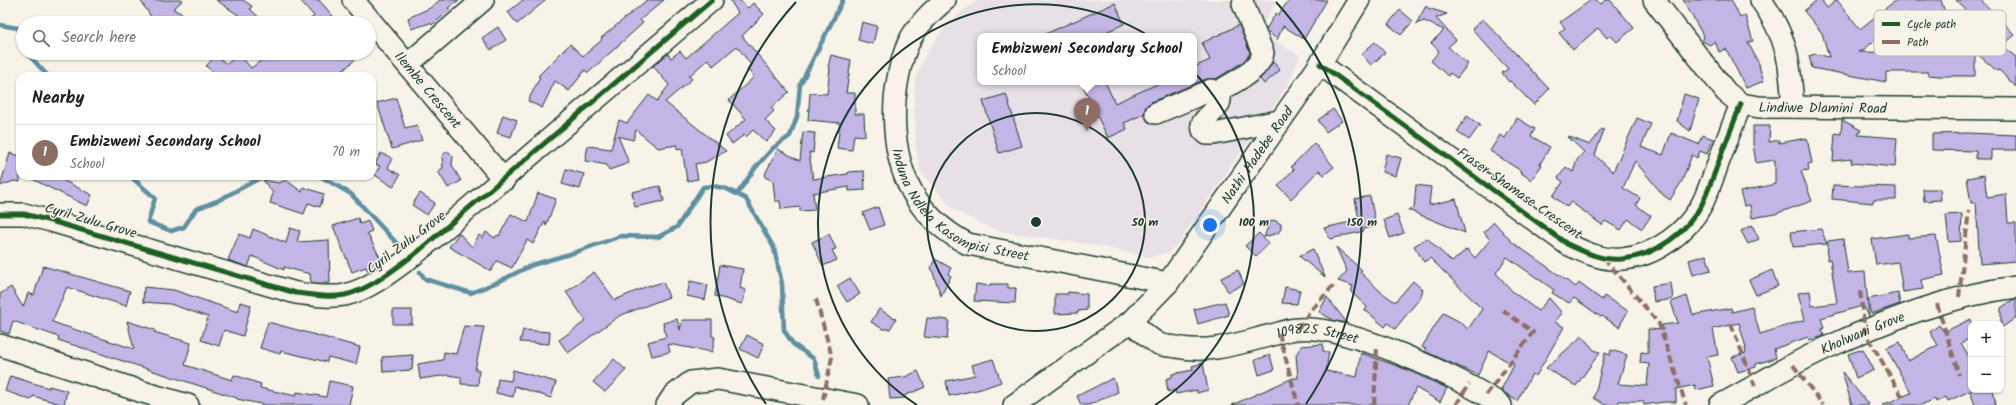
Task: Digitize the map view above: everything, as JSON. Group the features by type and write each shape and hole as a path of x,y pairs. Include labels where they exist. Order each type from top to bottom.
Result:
{"street":[{"name":"Ilembe Crescent","path":"353,0 367,16"},
{"path":"408,64 483,0"},
{"name":"Cyril Zulu Grove","path":"0,214 24,214 51,221 296,293 321,296 345,295 367,287 415,254 504,180 712,0"},
{"name":"Induna Ndlela Kasompisi Street","path":"945,0 921,23 910,38 901,63 896,88 894,118 898,159 906,182 917,201 933,221 952,236 968,244 1168,283"},
{"name":"Nathi Hadebe Road","path":"1014,405 1130,322 1168,283 1320,64 1358,0"},
{"name":"Lindiwe Dlamini Road","path":"1654,0 1726,92 1741,104 1759,107 2016,110"},
{"path":"1761,0 1773,17 1785,44 1791,70 1793,107"},
{"path":"1218,92 1256,66 1261,60 1263,52 1243,4"},
{"name":"Ilembe Crescent","path":"376,27 504,180"},
{"name":"Fraser Shamase Crescent","path":"1320,64 1567,244 1590,255 1610,258 1622,259 1644,253 1669,242 1690,222 1703,203 1741,104"},
{"path":"1156,113 1211,90 1218,92 1221,98 1220,104 1202,124 1203,130 1207,134 1214,134 1279,121"},
{"name":"Kholwani Grove","path":"1720,405 1834,344 1937,304 1982,291 2016,287"},
{"name":"109825 Street","path":"1130,322 1159,344 1191,350 1228,346 1298,329 1335,333 1378,346 1469,384 1501,405"},
{"path":"0,345 146,394 188,405"},
{"path":"668,405 673,396 692,382 718,379 858,405"}],"shaded area":[{"path":"977,0 1277,0 1263,25 1268,36 1300,56 1291,78 1264,124 1237,157 1178,244 1168,253 1149,257 1088,244 1005,232 993,229 954,210 920,171 915,144 915,79 925,55 948,23"}],"building":[{"path":"140,0 183,0 173,9 187,16 150,16"},
{"path":"216,0 243,0 252,6 250,9 258,16 240,16"},
{"path":"300,0 319,0 333,16 314,16"},
{"path":"440,0 459,0 448,8 450,10 432,25 430,23 411,29 408,18 430,8"},
{"path":"523,0 546,0 517,24 508,12"},
{"path":"647,0 664,0 640,20 643,23 588,73 585,70 569,91 555,81 542,108 528,101 540,77 538,76 570,44 583,56 602,40 601,38"},
{"path":"730,0 739,0 748,8 753,3 764,14 742,36 789,92 771,108 774,111 765,120 776,131 766,142 753,130 746,137 744,135 732,144 726,136 746,119 729,100 754,77 747,69 751,65 737,46 713,66 708,59 689,76 692,79 665,102 726,151 706,162 695,164 698,179 687,181 682,148 677,149 677,145 658,148 636,130 633,140 618,136 629,163 609,170 607,165 585,161 588,146 611,149 619,120 627,123 649,95 657,101 669,85 653,66 668,54 671,58 680,51 686,58 738,13"},
{"path":"1289,0 1327,0 1304,39 1283,26 1277,40 1266,29 1276,13 1278,15"},
{"path":"1591,0 1596,0 1601,4 1606,0 1610,0 1634,28 1617,42 1610,35 1607,38 1598,28 1573,50 1559,33 1565,28 1560,22"},
{"path":"1683,0 1731,0 1740,17 1745,15 1753,41 1748,42 1760,66 1764,81 1746,88 1726,49 1719,52 1715,41 1710,45 1702,41 1704,37"},
{"path":"1817,0 1821,0 1827,8 1837,0 1860,29 1874,18 1874,41 1862,51 1858,52 1874,52 1874,56 1975,56 1975,76 1939,76 1928,75 1928,72 1886,72 1886,82 1812,68 1809,56 1815,54 1829,57 1822,33 1804,11"},
{"path":"1896,0 1941,0 1944,10 1884,10"},
{"path":"1956,0 1981,0 1991,10 1965,10"},
{"path":"1115,3 1124,24 1104,33 1048,33"},
{"path":"1426,6 1447,14 1436,18 1456,40 1448,47 1468,64 1457,78 1450,73 1448,76 1431,61 1439,51 1431,43 1444,30 1424,21 1416,24"},
{"path":"1400,10 1413,21 1401,35 1388,24"},
{"path":"1483,19 1549,89 1534,105 1510,81 1509,82 1502,73 1508,69 1472,29"},
{"path":"862,22 877,26 873,44 858,40"},
{"path":"1239,25 1250,53 1243,62 1216,79 1206,79 1197,83 1197,66 1210,60 1202,43"},
{"path":"2006,26 2015,35 2006,43"},
{"path":"498,27 506,40 491,50 482,38"},
{"path":"1375,42 1385,53 1371,65 1361,54"},
{"path":"2006,49 2016,57 2016,87 1999,70 1997,71 1980,56 2006,56"},
{"path":"831,55 851,60 846,93 855,93 855,114 864,114 865,136 854,135 852,150 837,148 840,123 808,120 810,93 827,94 830,68 828,67"},
{"path":"212,60 222,60 227,64 232,60 244,60 251,68 262,60 354,60 341,72 213,72 206,66"},
{"path":"1273,62 1280,70 1264,84 1260,79"},
{"path":"1082,85 1106,85 1115,103 1155,85 1192,85 1151,102 1146,106 1144,114 1124,123 1127,129 1108,138"},
{"path":"1006,94 1022,146 999,153 983,101"},
{"path":"1684,94 1699,99 1690,131 1677,121"},
{"path":"396,98 405,128 417,125 422,140 392,149 377,103"},
{"path":"1333,109 1342,121 1326,132 1318,120"},
{"path":"503,115 517,120 511,137 497,133"},
{"path":"1467,116 1480,125 1469,140 1457,132"},
{"path":"1517,118 1535,129 1531,136 1550,147 1540,164 1542,165 1531,180 1520,172 1521,171 1490,151 1500,135 1505,138"},
{"path":"1637,118 1651,124 1641,147 1663,155 1671,133 1698,144 1703,135 1713,139 1707,154 1700,151 1697,158 1692,155 1682,181 1670,200 1663,195 1635,161 1623,188 1640,198 1636,205 1651,216 1642,229 1628,219 1621,230 1605,221 1602,225 1571,202 1567,207 1553,196 1563,182 1558,178 1566,167 1573,172 1577,160 1584,152 1567,136 1590,145 1602,129 1604,130 1595,155 1613,172"},
{"path":"1842,120 1861,130 1858,135 1897,138 1895,167 1851,163 1852,159 1833,161 1835,133 1841,134"},
{"path":"1753,126 1770,126 1769,142 1779,140 1779,143 1807,138 1812,163 1808,164 1809,170 1801,171 1812,201 1775,214 1752,218 1750,205 1744,206 1740,192 1775,184 1775,160 1756,163 1753,144"},
{"path":"803,132 815,133 813,153 809,152 813,179 848,174 848,172 864,171 865,190 849,191 849,187 813,193 815,210 800,211 800,207 781,209 780,201 775,201 773,181 765,177 766,172 778,149 800,161"},
{"path":"1968,133 2016,135 2016,150 1991,150 1991,159 1976,159 1976,151 1932,150 1932,134"},
{"path":"1314,143 1334,167 1324,175 1319,170 1291,199 1278,186 1294,169 1291,167"},
{"path":"446,152 449,152 453,156 452,165 461,181 448,188 438,171 443,168 442,156"},
{"path":"10,153 16,155 16,180 20,180 20,182 14,181 0,186"},
{"path":"381,153 392,158 388,168 400,175 393,187 376,176 380,166 376,164"},
{"path":"1386,154 1401,158 1396,176 1382,172"},
{"path":"566,169 584,174 580,189 562,184"},
{"path":"1984,175 1987,197 2006,194 2008,223 2016,223 2016,261 1980,264 1976,203 1971,203 1967,178"},
{"path":"34,180 63,180 92,195 87,206"},
{"path":"263,180 279,183 286,180 302,192 303,187 324,194 320,207 308,203 304,214 270,203 273,193"},
{"path":"1416,185 1431,187 1429,205 1456,199 1465,233 1408,210 1414,208"},
{"path":"1833,185 1896,187 1896,200 1874,200 1873,203 1832,199"},
{"path":"660,186 664,201 635,207 632,192"},
{"path":"1923,189 1940,189 1941,200 1924,201"},
{"path":"420,193 435,203 427,215 412,205"},
{"path":"538,193 556,199 546,226 545,221 533,244 527,240 512,268 497,261 491,271 449,247 459,233 472,247 479,235 483,238 486,232 495,238 497,235 499,236 511,214 528,222"},
{"path":"1370,196 1376,226 1364,229 1364,231 1330,239 1324,228 1359,220 1355,199"},
{"path":"878,207 884,225 870,230 863,213"},
{"path":"1962,214 1961,241 1949,242 1946,215"},
{"path":"1397,215 1404,233 1390,238 1384,220"},
{"path":"358,218 360,224 368,221 372,231 367,233 383,263 368,271 366,267 352,272 333,226"},
{"path":"1274,220 1281,224 1281,229 1278,233 1264,237 1270,222"},
{"path":"1494,222 1512,242 1576,287 1579,283 1602,300 1604,296 1628,311 1619,327 1602,316 1601,317 1574,298 1569,303 1552,293 1554,290 1507,257 1496,273 1512,291 1538,311 1549,298 1562,313 1555,322 1564,327 1536,376 1532,374 1517,401 1501,390 1514,365 1489,351 1478,375 1424,351 1426,349 1422,347 1443,313 1460,322 1468,329 1482,309 1430,258 1424,262 1414,246 1427,238 1452,262 1467,249 1475,258 1490,240 1484,232"},
{"path":"1752,225 1759,239 1748,244 1741,231"},
{"path":"290,228 300,231 297,242 329,240 330,283 311,283 310,274 284,267 284,270 252,256 248,267 228,260 239,234 250,238 253,229 286,243"},
{"path":"1821,229 1827,244 1793,247 1791,232"},
{"path":"1259,233 1269,244 1256,256 1245,246"},
{"path":"829,234 836,249 832,250 837,260 823,266 812,242"},
{"path":"1908,234 1908,238 1936,236 1944,275 1921,280 1923,289 1903,292 1898,262 1876,265 1872,239"},
{"path":"1843,239 1848,273 1865,272 1869,316 1862,304 1862,306 1821,318 1824,328 1822,329 1824,336 1809,340 1808,337 1774,349 1776,358 1756,364 1756,367 1738,372 1732,357 1746,353 1739,323 1713,329 1718,355 1707,357 1714,386 1696,390 1695,385 1676,389 1676,402 1644,405 1643,401 1619,401 1618,405 1605,405 1594,398 1605,353 1610,355 1611,350 1627,355 1618,384 1647,386 1649,364 1640,363 1641,352 1648,353 1648,329 1663,330 1662,325 1678,323 1671,302 1687,296 1693,315 1731,308 1732,312 1752,307 1760,334 1805,320 1798,293 1810,291 1812,306 1837,303 1830,259 1827,260 1828,241"},
{"path":"1336,247 1362,270 1360,272 1380,291 1395,302 1413,281 1423,290 1420,298 1395,329 1388,323 1385,327 1365,310 1367,307 1351,292 1353,286 1338,281 1347,271"},
{"path":"1313,249 1325,277 1299,256"},
{"path":"1706,255 1711,270 1693,275 1689,260"},
{"path":"935,259 951,268 948,274 951,276 941,296 931,267"},
{"path":"720,265 743,269 740,288 746,290 742,304 715,296"},
{"path":"43,266 130,291 126,306 67,287 52,322 134,349 127,321 155,330 154,332 191,343 185,365 232,380 234,375 261,384 260,388 296,396 297,392 326,397 329,381 353,386 349,405 265,405 237,399 58,340 59,337 13,321 9,334 0,331 0,294 11,287 23,307 28,293 34,295"},
{"path":"1238,270 1244,284 1228,292 1221,278"},
{"path":"1772,270 1778,286 1756,295 1749,280"},
{"path":"594,272 615,300 650,285 663,282 669,297 619,316 568,353 559,340 586,321 566,292"},
{"path":"850,278 860,294 847,302 837,286"},
{"path":"690,281 708,285 705,300 687,296"},
{"path":"1671,283 1673,299 1654,302 1652,286"},
{"path":"976,284 990,286 990,284 1008,284 1008,288 1016,288 1015,303 974,301"},
{"path":"144,287 174,290 238,312 240,302 251,305 243,336 224,330 219,346 201,340 208,317 170,304 143,302"},
{"path":"1285,287 1300,290 1297,304 1282,303"},
{"path":"1068,292 1087,294 1087,310 1078,311 1078,313 1055,314 1055,294 1068,294"},
{"path":"1898,293 1900,304 1871,314 1868,299"},
{"path":"1327,297 1347,323 1335,321 1319,312"},
{"path":"2016,299 2016,318 2004,326 2004,321 2001,321 2001,308"},
{"path":"1225,302 1229,315 1198,324 1194,309"},
{"path":"879,309 896,319 890,329 883,329 871,322"},
{"path":"393,310 412,310 412,324 393,324"},
{"path":"927,318 949,320 947,339 924,337"},
{"path":"677,319 680,330 682,320 712,320 712,336 715,337 712,352 668,344 670,352 652,356 648,342 666,337 663,323"},
{"path":"1971,319 1971,321 1968,321 1968,340 1961,343 1968,355 1968,392 1948,401 1946,397 1936,402 1935,399 1921,405 1882,405 1911,393 1886,348 1900,342 1908,361 1938,345 1930,332 1939,325 1944,332"},
{"path":"268,322 360,347 356,364 328,357 327,362 281,351 280,354 260,348"},
{"path":"464,326 484,327 475,370 479,370 478,385 461,384 461,377 448,375 420,379 418,364 443,360 444,352 456,354"},
{"path":"523,330 550,332 549,344 520,342"},
{"path":"747,335 764,344 758,358 740,349"},
{"path":"1582,336 1594,350 1600,352 1576,386 1546,368"},
{"path":"1323,344 1323,351 1329,352 1326,371 1357,377 1361,353 1405,369 1447,388 1440,402 1416,388 1408,405 1232,405 1293,378 1298,378 1296,355 1301,346"},
{"path":"1863,349 1874,370 1856,378 1848,354"},
{"path":"413,355 412,370 383,372 382,357"},
{"path":"1270,355 1274,370 1259,375 1255,360"},
{"path":"614,359 626,370 605,392 593,382"},
{"path":"993,359 1001,382 981,389 949,396 946,381 975,375 972,365"},
{"path":"1203,363 1208,390 1197,393 1197,390 1176,394 1175,390 1168,392 1166,379 1172,377 1172,374 1193,370 1192,366"},
{"path":"513,370 556,382 551,398 515,386 513,397 496,393 498,379 511,381"},
{"path":"918,371 925,387 904,396 905,398 890,399 888,379 905,377"},
{"path":"1842,372 1869,405 1852,405"},
{"path":"10,376 49,388 49,386 67,391 64,405 33,396 31,400 5,391"},
{"path":"1113,378 1118,392 1089,405 1081,405 1077,396"},
{"path":"1971,393 1994,393 1996,405 1975,405"}],"waterway":[{"path":"737,194 756,167 773,148 790,136 797,117 800,85 843,0"},
{"path":"0,25 16,28"},
{"path":"33,60 44,72"},
{"path":"135,180 155,198 148,222 171,231 184,227 196,209 219,200 256,180"},
{"path":"327,180 351,194 402,249"},
{"path":"420,272 425,279 471,293 532,265 573,253 621,236 658,237 677,227 703,187 714,186 727,189 746,199 774,248 782,284 784,330 793,344 814,359 819,376"}],"marked path":[{"path":"1959,297 1969,210"},
{"path":"1604,258 1659,324 1686,405"},
{"path":"1298,329 1311,310 1334,285"},
{"path":"1860,291 1865,332 1903,398"},
{"path":"816,299 832,357 823,399"},
{"path":"1937,304 1959,375"},
{"path":"1486,395 1533,332 1500,308"},
{"path":"1731,324 1755,386"},
{"path":"1279,333 1298,405"},
{"path":"1374,405 1377,346"},
{"path":"1793,365 1823,405"},
{"path":"1456,405 1469,384"}],"cycle path":[{"path":"0,214 24,214 51,221 296,293 333,296 355,292 382,278 415,254 712,0"},
{"path":"1320,64 1567,244 1587,253 1608,259 1622,259 1647,253 1669,241 1688,224 1704,200 1741,104"}],"place":[{"name":"Embizweni Secondary School","path":"1087,131"}]}
